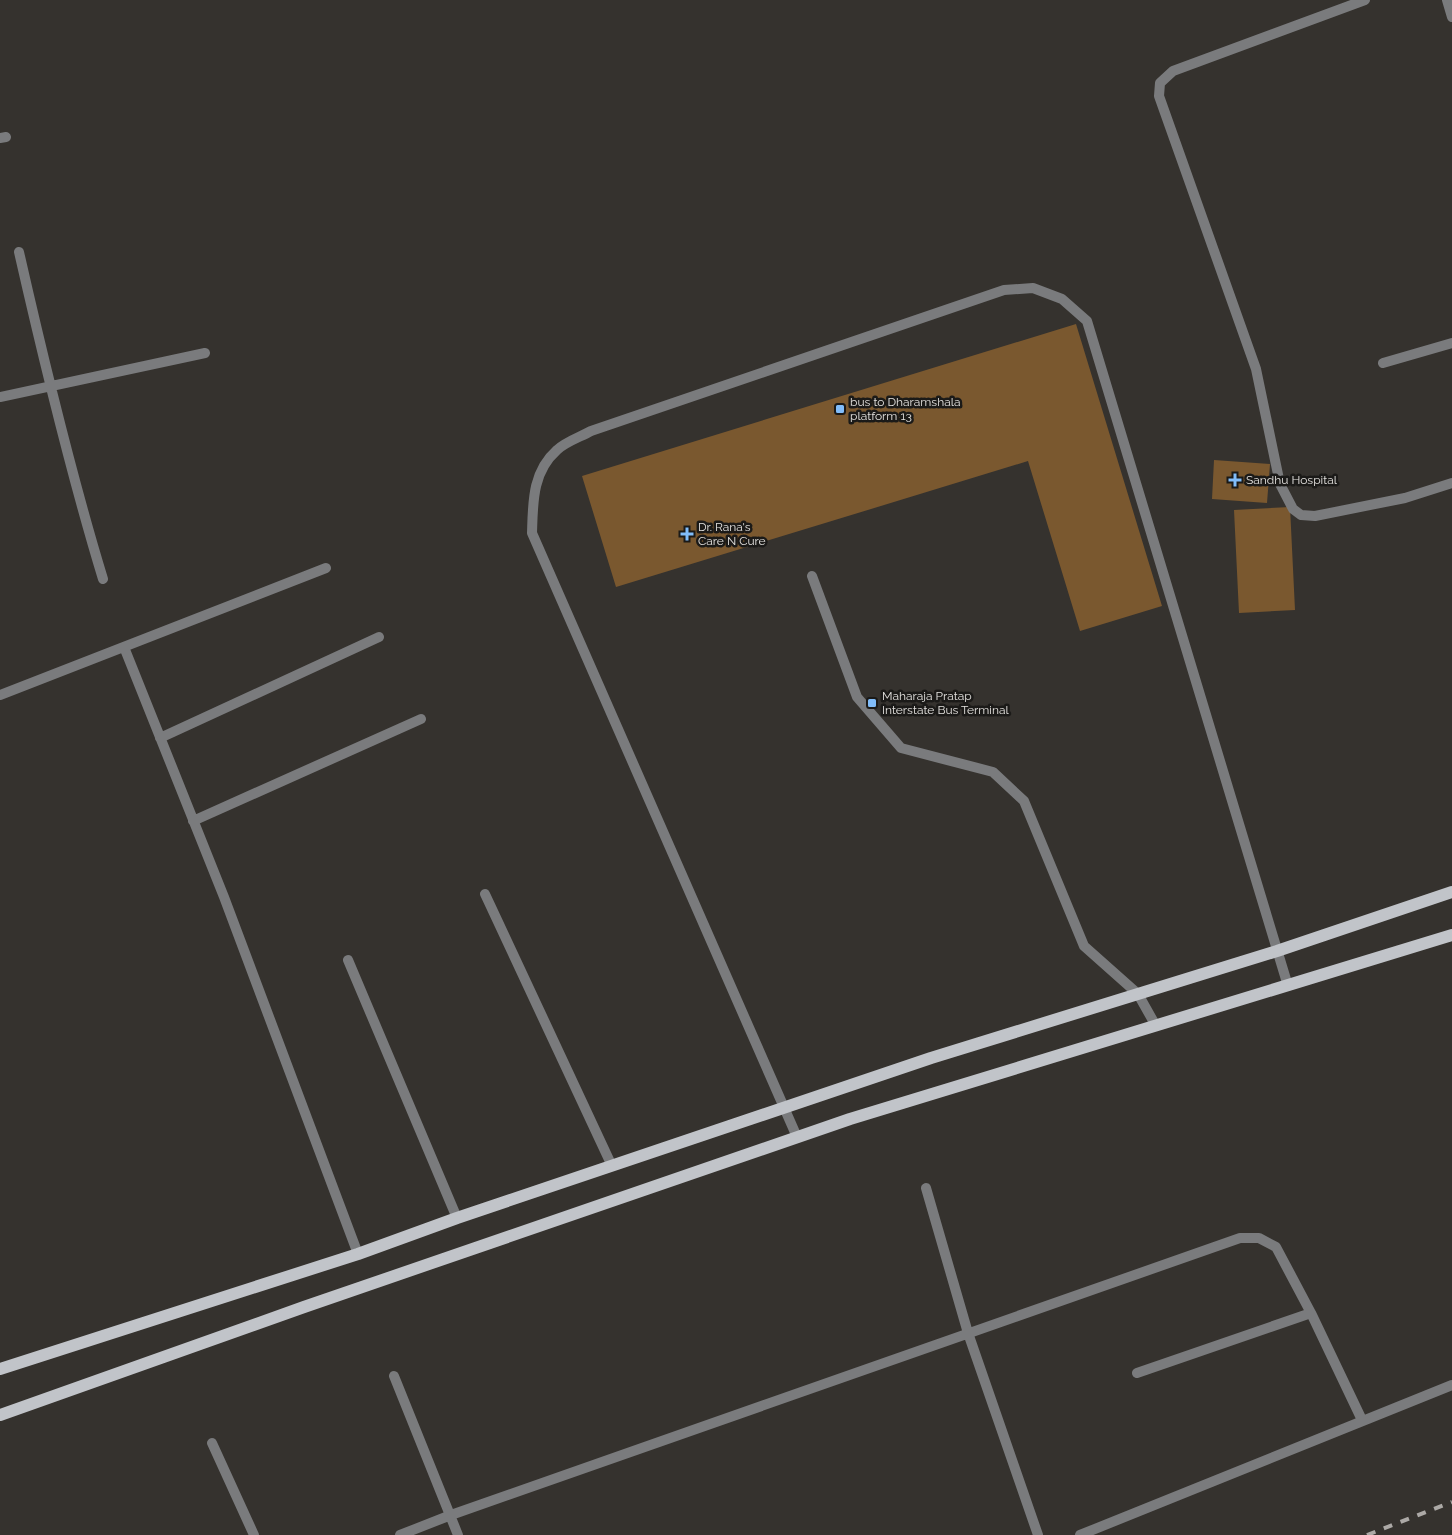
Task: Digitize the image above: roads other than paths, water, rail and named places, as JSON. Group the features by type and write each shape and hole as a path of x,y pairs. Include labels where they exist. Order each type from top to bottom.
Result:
{"main road":[{"path":"0,1369 358,1254 457,1218 785,1109 931,1058 1277,951 1452,892"},
{"path":"0,1415 313,1304 850,1118 1452,935"}],"street":[{"path":"1365,0 1173,71 1160,83 1159,96 1256,369 1280,484 1293,508 1301,515 1325,514 1405,498 1452,483"},
{"path":"1447,0 1452,17"},
{"path":"19,252 49,386 82,513 103,579"},
{"path":"797,1137 532,533 533,491 543,467 557,449 590,431 1004,290 1033,288 1062,299 1087,321 1288,986"},
{"path":"1383,363 1452,343"},
{"path":"0,397 205,353"},
{"path":"0,695 326,568"},
{"path":"812,576 857,697 901,748 994,772 1024,801 1084,946 1138,994 1156,1026"},
{"path":"160,738 379,637"},
{"path":"124,647 224,897 358,1254"},
{"path":"193,821 422,720"},
{"path":"486,894 612,1166"},
{"path":"348,960 457,1218"},
{"path":"926,1188 968,1333 1038,1535"},
{"path":"400,1535 451,1515 1240,1238 1259,1238 1276,1247 1311,1313 1362,1420"},
{"path":"1137,1373 1311,1313"},
{"path":"394,1376 458,1535"},
{"path":"1080,1535 1452,1385"},
{"path":"212,1442 254,1535"}],"railway":[{"path":"1367,1535 1452,1502"}],"place":[{"name":"bus to Dharamshala platform 13","path":"840,409"},
{"name":"Sandhu Hospital","path":"1235,480"},
{"name":"Dr. Rana's Care N Cure","path":"687,534"},
{"name":"Maharaja Pratap Interstate Bus Terminal","path":"872,703"}]}
